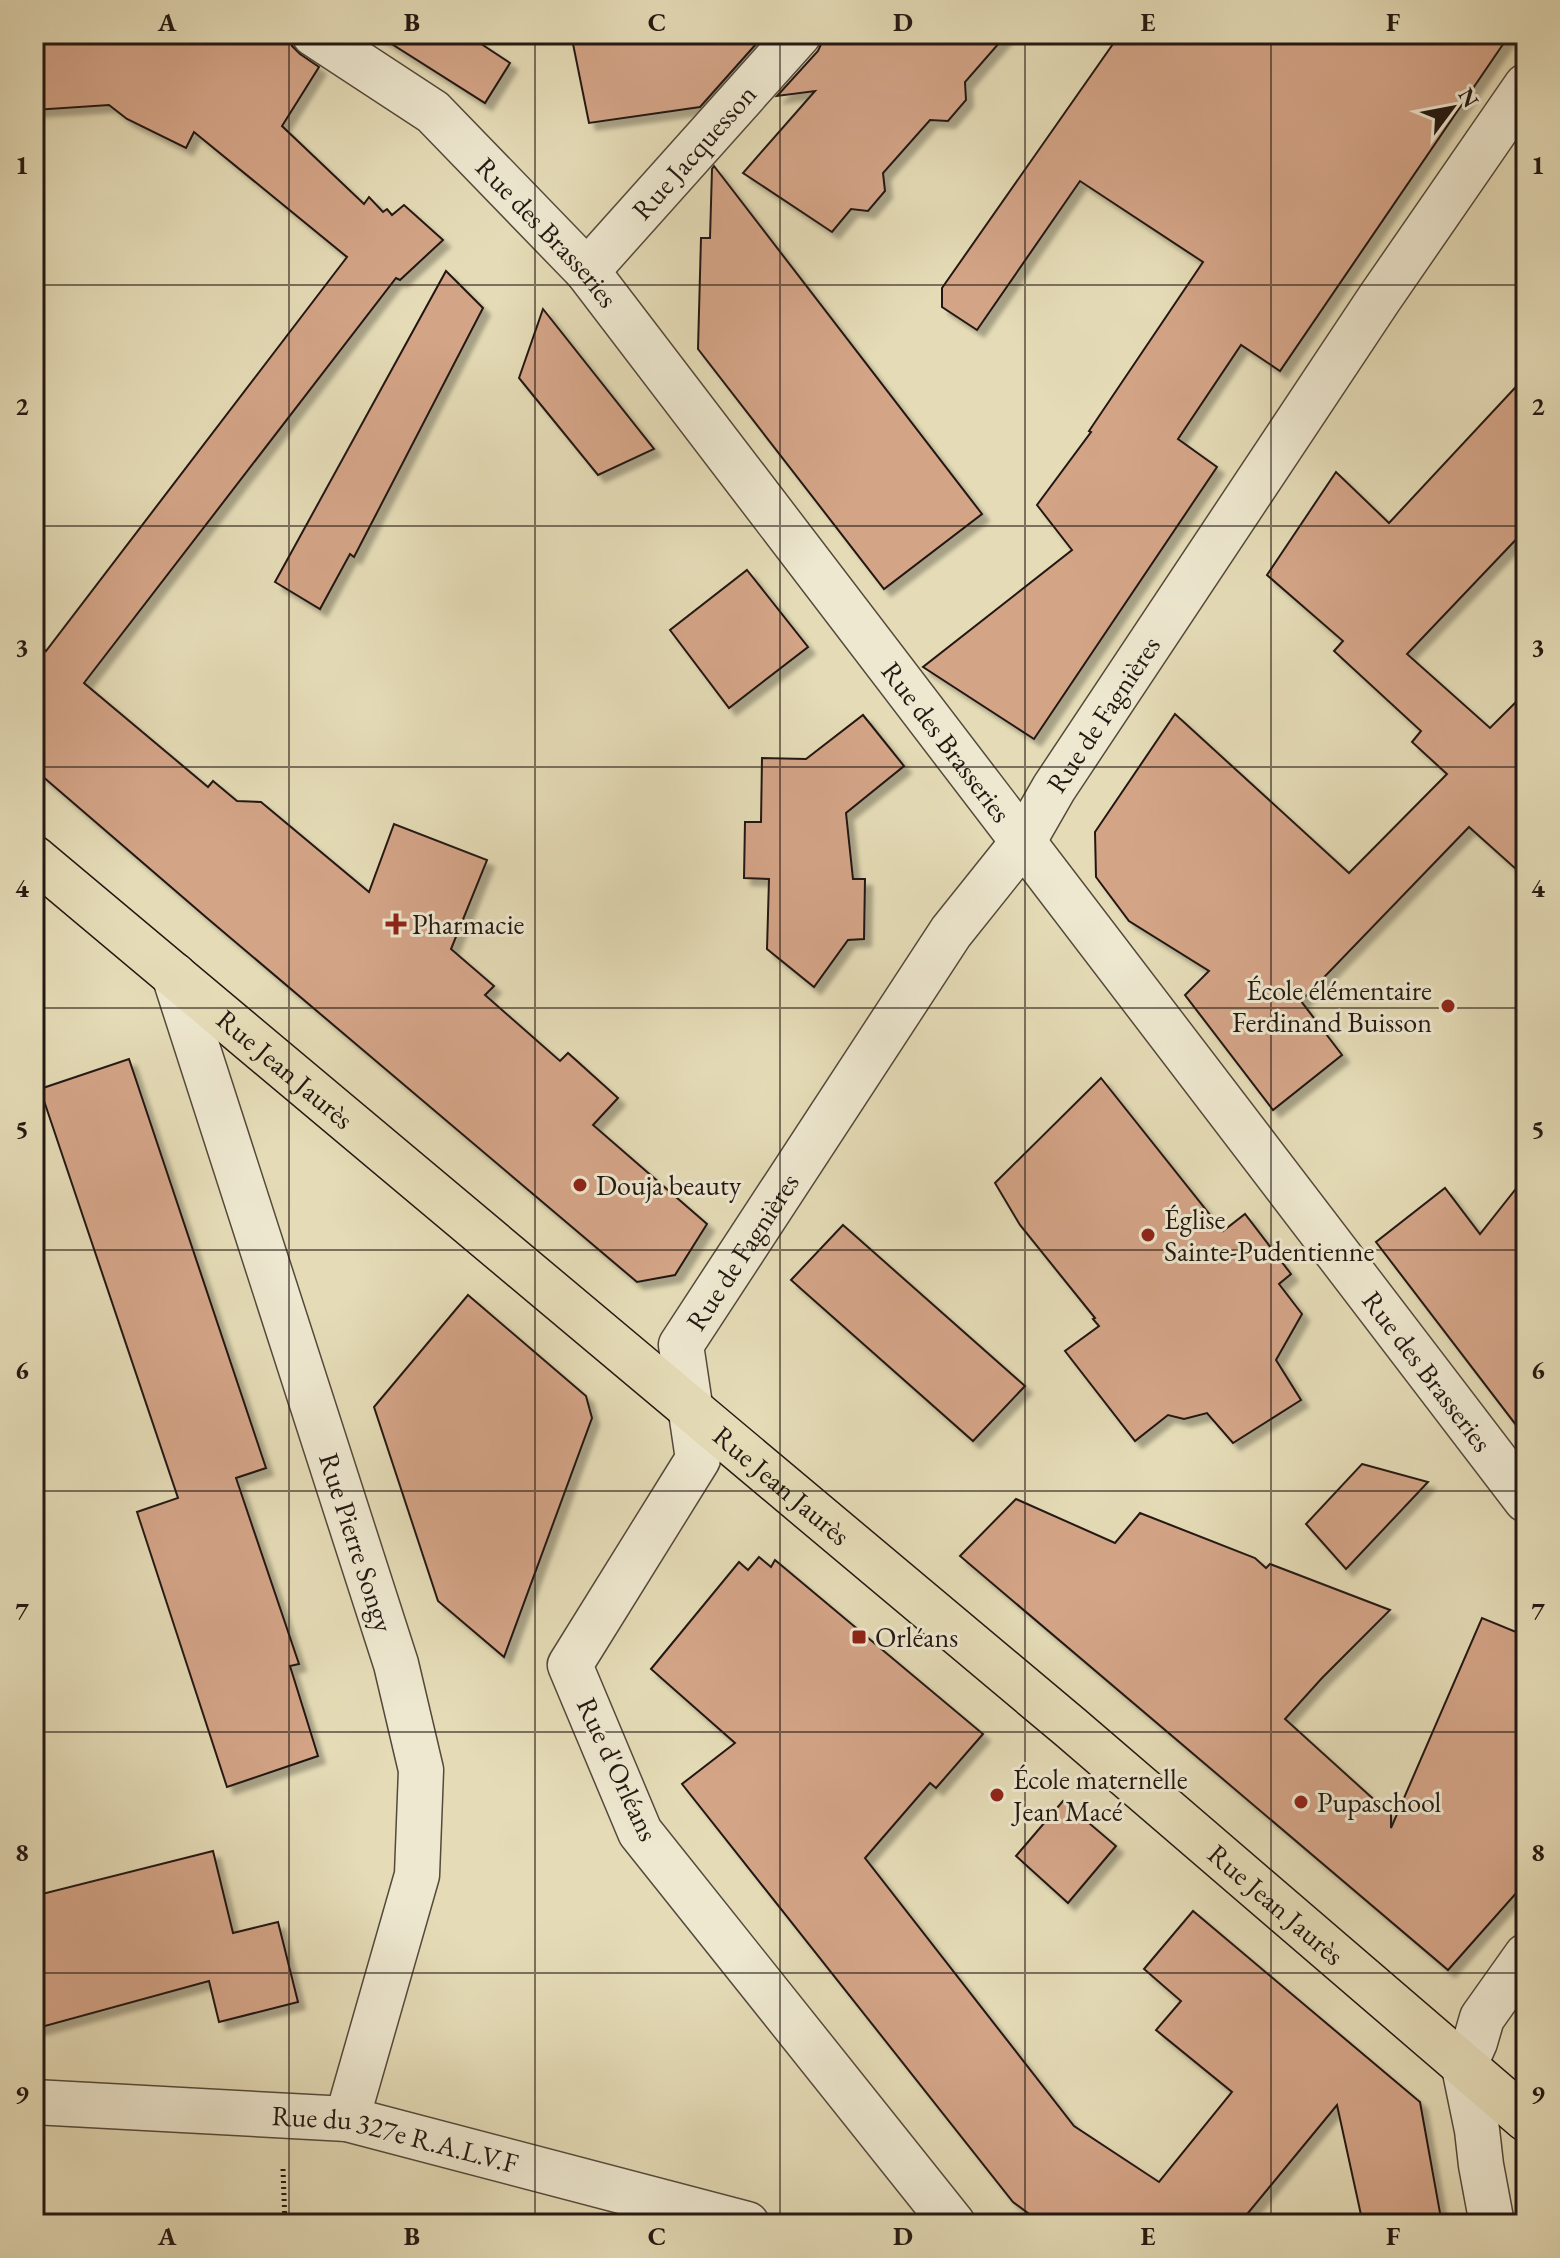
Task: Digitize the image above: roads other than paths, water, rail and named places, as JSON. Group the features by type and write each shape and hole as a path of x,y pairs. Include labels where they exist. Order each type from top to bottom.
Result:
{"main road":[{"name":"Rue Jean Jaurès","path":"34,858 1070,1727 1526,2119"}],"street":[{"name":"Rue des Brasseries","path":"314,34 433,112 587,271 1526,1500"},
{"name":"Rue Jacquesson","path":"587,271 799,34"},
{"name":"Rue de Fagnières","path":"681,1345 951,932 1023,842 1054,788 1361,325 1526,86"},
{"name":"Rue Pierre Songy","path":"174,975 396,1664 421,1770 417,1875 347,2119"},
{"name":"Rue d'Orléans","path":"681,1345 698,1459 570,1665 640,1832 953,2224"},
{"path":"1492,2224 1464,2067 1482,2018 1526,1956"},
{"name":"Rue du 327e R.A.L.V.F","path":"34,2102 347,2119 747,2224"}],"place":[{"name":"Pharmacie","path":"396,924"},
{"name":"École élémentaire Ferdinand Buisson","path":"1448,1006"},
{"name":"Douja beauty","path":"580,1185"},
{"name":"Église Sainte-Pudentienne","path":"1148,1235"},
{"name":"Orléans","path":"859,1637"},
{"name":"École maternelle Jean Macé","path":"997,1795"},
{"name":"Pupaschool","path":"1301,1802"}]}
